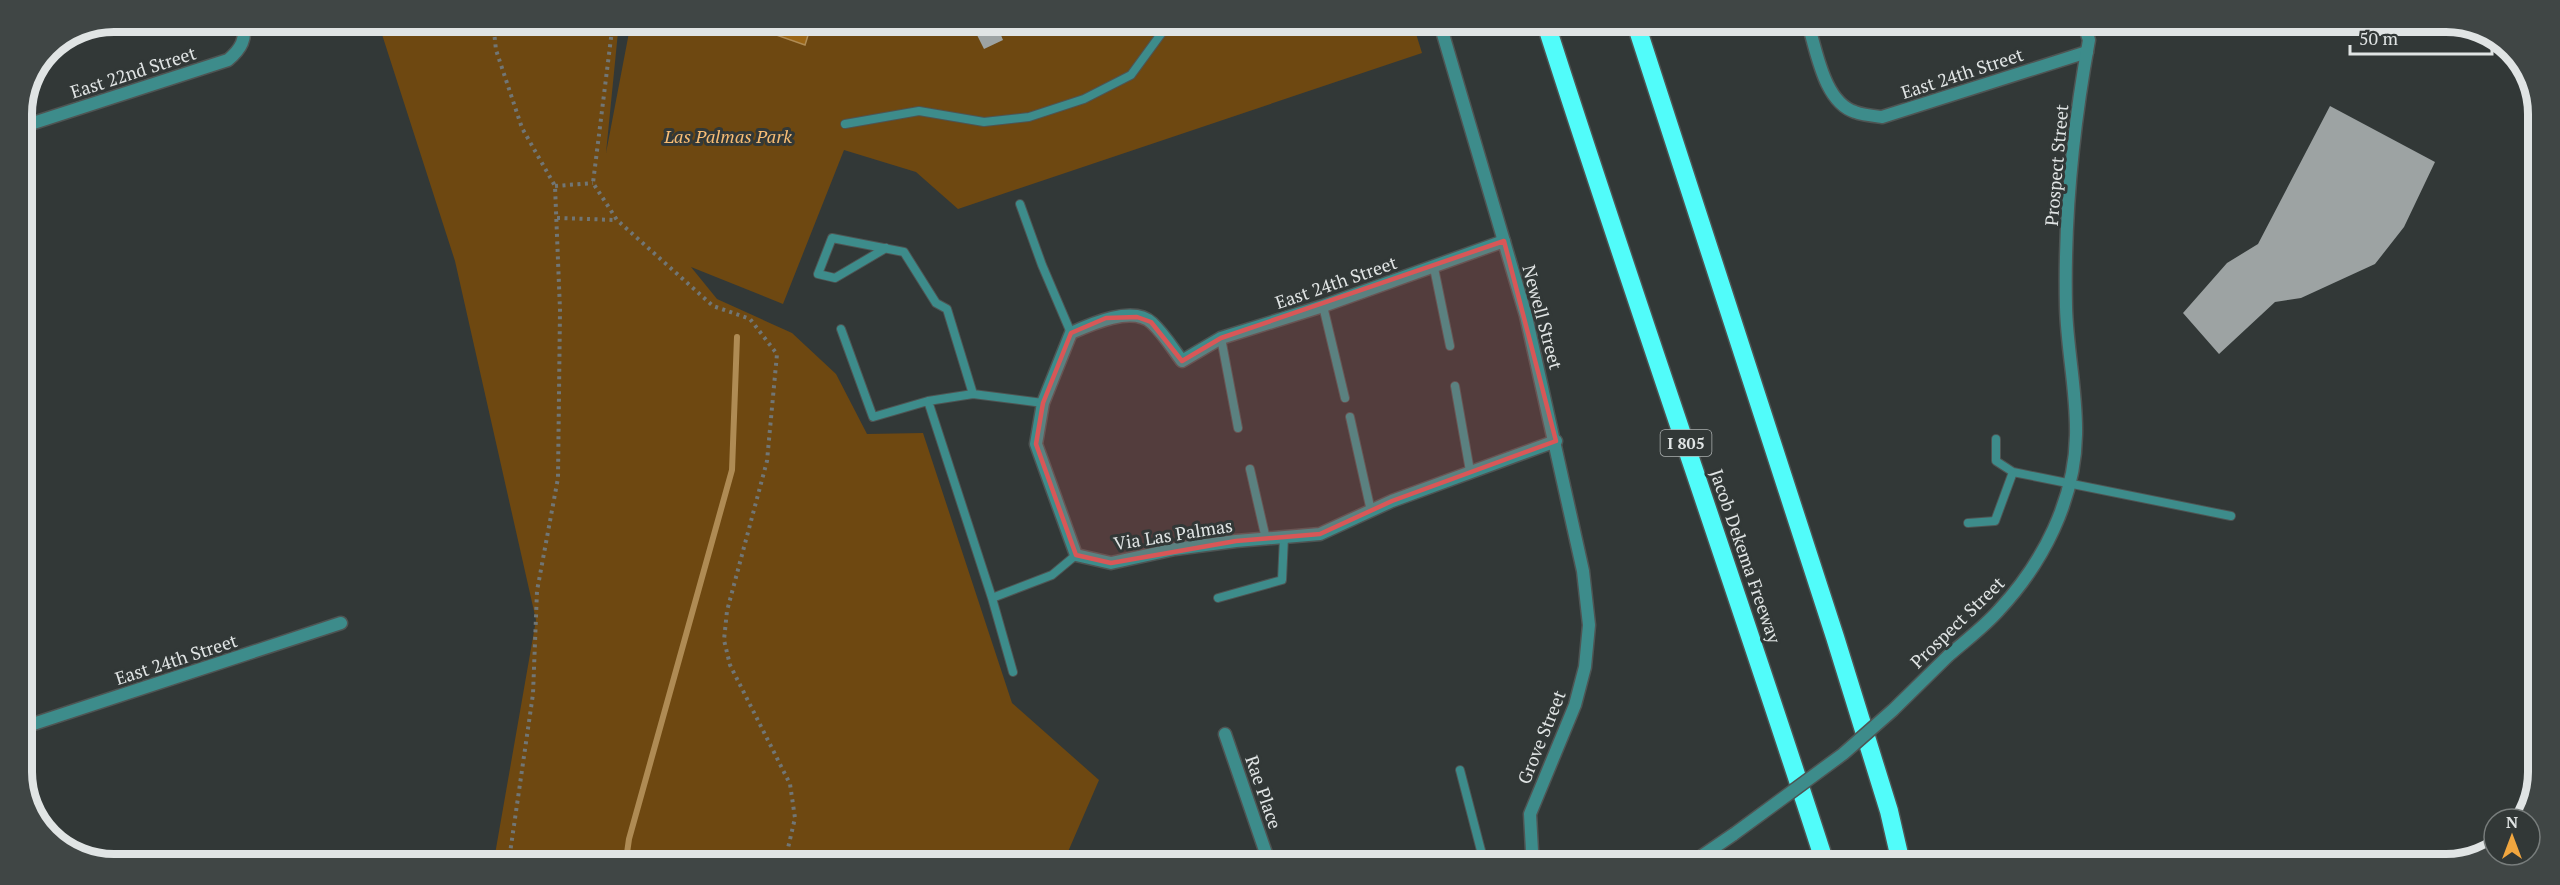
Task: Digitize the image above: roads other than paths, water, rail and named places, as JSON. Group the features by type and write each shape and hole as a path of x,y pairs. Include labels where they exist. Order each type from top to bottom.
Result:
{"highway":[{"name":"Jacob Dekema Freeway","path":"1549,32 1822,854"},
{"path":"1639,32 1835,637 1889,811 1899,854"},
{"path":"1889,811 1906,854"}],"street":[{"name":"East 22nd Street","path":"32,123 228,60 239,51 244,32"},
{"name":"Newell Street","path":"1442,32 1526,316 1556,441 1583,571 1589,625"},
{"name":"East 24th Street","path":"1811,32 1829,88 1840,103 1854,112 1882,117 2087,52"},
{"name":"Prospect Street","path":"1705,854 1843,754 1998,612 2034,569 2060,515 2070,484 2076,435 2066,309 2075,135 2089,40 2086,32"},
{"name":"East 24th Street","path":"1071,333 1106,318 1137,317 1151,322 1182,361 1221,338 1434,268 1504,241"},
{"path":"1071,333 1043,403 1036,444 1076,555"},
{"name":"Via Las Palmas","path":"1076,555 1111,563 1175,549 1320,534 1470,471 1556,441"},
{"name":"East 24th Street","path":"32,724 341,623"},
{"name":"Grove Street","path":"1533,854 1530,814 1575,705 1585,667 1589,625"},
{"name":"Rae Place","path":"1225,734 1266,854"}],"lane":[{"path":"845,124 919,111 984,122 1029,117 1084,99 1131,75 1162,32"},
{"path":"1020,204 1042,265 1071,333"},
{"path":"886,248 835,278 818,274 832,238 886,248 904,252 936,303 947,309 973,394"},
{"path":"1434,268 1450,346"},
{"path":"1323,306 1345,398"},
{"path":"841,329 873,417 928,401 973,394 1043,403"},
{"path":"1221,338 1238,428"},
{"path":"1455,386 1470,471"},
{"path":"928,401 992,598 1013,672"},
{"path":"1350,417 1371,511"},
{"path":"1996,439 1996,461 2013,472 2231,516"},
{"path":"1250,469 1266,538"},
{"path":"1968,523 1995,521 2013,472"},
{"path":"1218,598 1282,580 1284,537"},
{"path":"992,598 1052,575 1076,555"},
{"path":"1460,770 1482,854"}],"waterway":[{"path":"627,854 629,839 732,470 737,337"}],"park label":[{"name":"Las Palmas Park","path":"728,136"}]}
